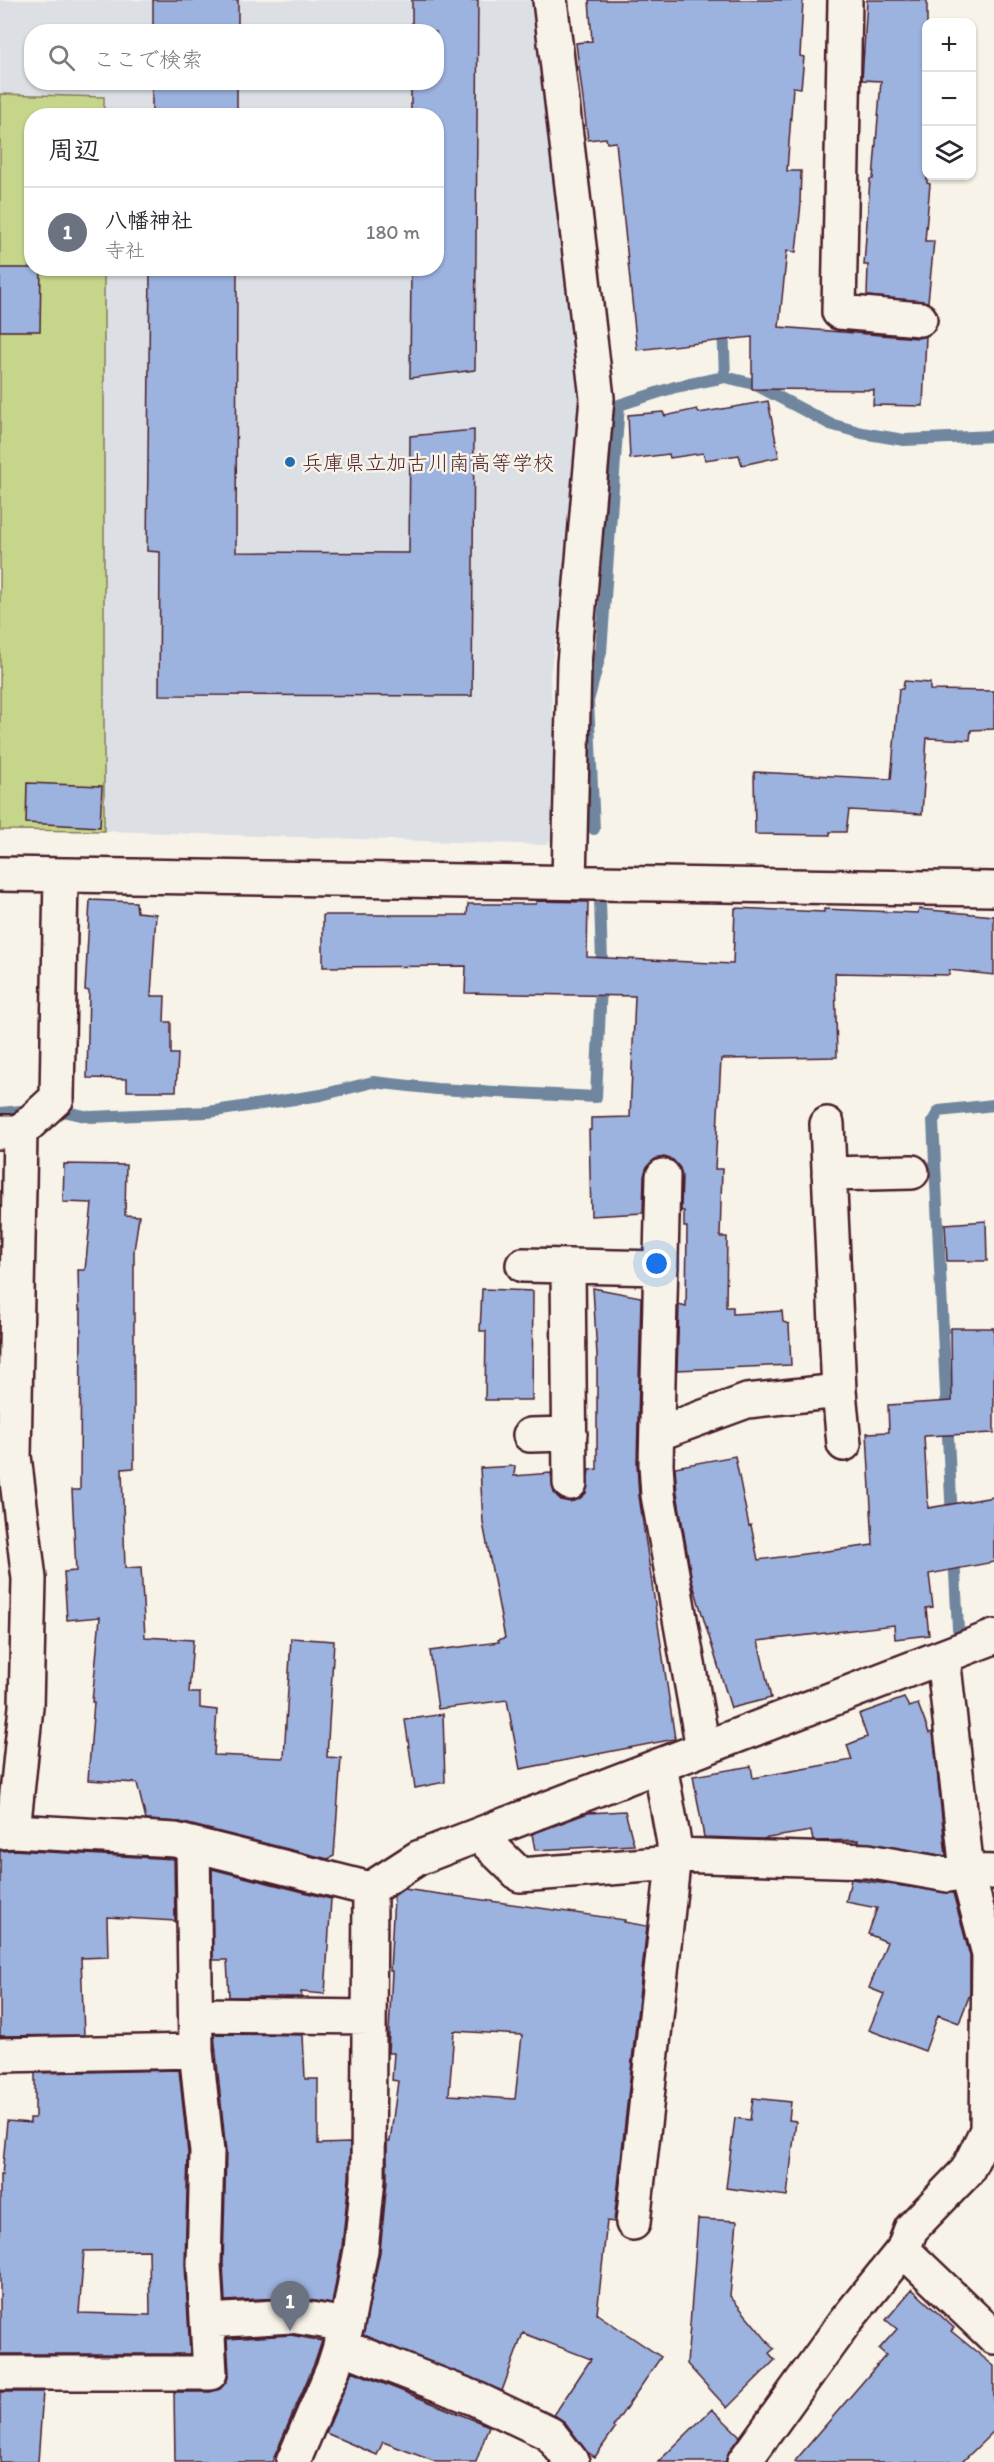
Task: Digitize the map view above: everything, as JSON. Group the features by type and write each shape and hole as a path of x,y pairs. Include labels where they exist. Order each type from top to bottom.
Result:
{"street":[{"path":"550,0 597,398 574,664 590,882"},
{"path":"845,0 838,312 920,319"},
{"path":"0,874 994,889"},
{"path":"61,875 57,1098 10,1132 14,1456 29,1579 13,1702 7,1831 175,1840 370,1889 418,1858 994,1637"},
{"path":"827,1124 839,1391 844,1444"},
{"path":"829,1174 912,1172"},
{"path":"663,1176 657,1434 658,1496 704,1748"},
{"path":"523,1265 662,1268"},
{"path":"568,1266 570,1484"},
{"path":"657,1434 747,1401 839,1391"},
{"path":"530,1435 570,1434"},
{"path":"744,2462 844,2323 903,2250 911,2229 967,2171 987,2130 989,1954 981,1872 943,1657"},
{"path":"633,2223 674,1859 674,1843 660,1765"},
{"path":"478,1834 520,1875 674,1859 868,1861 948,1875 981,1872"},
{"path":"0,2373 210,2373 204,2264 207,2152 196,2050 193,1845"},
{"path":"293,2462 333,2369 344,2335 361,2250 368,2179 370,1889"},
{"path":"195,2015 369,2017"},
{"path":"0,2055 196,2050"},
{"path":"903,2250 994,2337"},
{"path":"208,2321 292,2316 344,2335 550,2434 572,2462"}],"shaded area":[{"name":"兵庫県立加古川南高等学校","path":"0,0 537,0 584,416 576,507 550,675 561,832 545,845 104,831 0,830"}],"green space":[{"path":"0,94 104,97 104,108 24,108 24,276 104,276 104,831 0,830"}],"building":[{"path":"153,0 238,0 238,24 153,24"},
{"path":"412,0 478,0 475,370 410,378 411,276 444,276 444,108 411,108 411,90 444,90 444,24 412,24"},
{"path":"589,0 803,0 800,56 804,57 801,88 793,87 787,171 801,171 801,203 796,252 787,251 779,327 918,338 926,336 923,406 873,405 874,390 752,389 752,337 637,350 616,142 607,143 606,138 588,140 576,43 592,41"},
{"path":"867,0 927,0 927,18 922,18 922,180 927,180 930,184 925,241 934,241 928,302 867,296 868,265 864,265 870,179 873,179 881,81 862,80"},
{"path":"152,90 237,90 237,108 152,108"},
{"path":"0,268 24,268 24,276 41,276 40,331 0,331"},
{"path":"150,276 237,276 236,552 409,553 410,436 474,430 472,696 159,695 160,552 147,551"},
{"path":"768,401 779,457 742,465 739,455 705,460 703,453 670,458 669,454 630,459 628,415 663,412 665,416 697,409 699,413"},
{"path":"904,681 930,683 930,690 994,691 994,729 971,730 970,740 927,738 922,814 849,810 846,832 830,832 830,835 755,834 754,772 891,779 899,689 903,689"},
{"path":"27,783 102,786 100,827 26,823"},
{"path":"90,900 136,902 137,912 156,914 151,996 165,996 164,1022 171,1022 171,1054 178,1054 176,1091 127,1091 127,1079 87,1078 89,991 85,990"},
{"path":"536,901 588,902 587,957 733,964 735,908 918,913 919,909 994,916 994,975 949,970 949,975 835,973 837,1057 721,1059 715,1169 722,1169 720,1237 727,1237 726,1307 733,1307 733,1314 782,1311 783,1322 789,1324 791,1365 677,1370 679,1305 686,1307 687,1227 684,1227 684,1211 681,1211 682,1176 680,1168 673,1160 664,1157 655,1159 647,1167 644,1176 643,1213 591,1216 589,1130 591,1130 591,1118 630,1117 635,996 465,993 466,966 323,967 323,915 467,915 468,904 536,904"},
{"path":"64,1164 126,1165 125,1215 139,1216 134,1251 134,1468 122,1469 125,1568 141,1567 145,1637 193,1640 189,1693 200,1693 200,1708 217,1710 214,1755 284,1758 291,1638 334,1641 327,1757 341,1758 334,1856 328,1859 180,1822 146,1820 137,1783 88,1780 100,1617 67,1620 64,1572 76,1571 72,1490 80,1490 81,1310 79,1310 78,1270 85,1270 92,1203 63,1202"},
{"path":"986,1221 987,1261 947,1261 945,1224"},
{"path":"593,1288 641,1297 637,1464 639,1496 675,1739 520,1769 507,1700 438,1709 430,1651 499,1642 498,1640 505,1638 483,1523 480,1468 515,1466 514,1476 551,1473 554,1493 561,1500 570,1502 586,1493 589,1470 597,1469 597,1355"},
{"path":"482,1289 533,1291 532,1400 485,1400 486,1331 480,1331"},
{"path":"951,1328 994,1328 994,1433 924,1436 928,1508 994,1497 994,1562 929,1574 933,1607 926,1608 929,1635 895,1639 894,1625 758,1641 771,1698 731,1708 692,1581 677,1493 675,1467 735,1456 758,1560 873,1545 867,1433 889,1432 888,1405 952,1401"},
{"path":"904,1698 909,1707 918,1704 929,1733 933,1732 946,1856 858,1842 859,1840 813,1841 811,1831 762,1839 704,1837 693,1776 751,1766 753,1778 852,1760 847,1745 867,1737 859,1714"},
{"path":"443,1714 445,1782 415,1788 405,1720"},
{"path":"625,1811 634,1845 535,1850 532,1834 588,1813"},
{"path":"0,1851 174,1859 175,1921 107,1917 108,1957 81,1958 84,2035 0,2036"},
{"path":"212,1869 331,1899 325,1994 301,1992 302,1997 229,1997 227,1960 213,1960"},
{"path":"851,1879 953,1893 970,1956 970,1994 959,2023 938,2015 925,2051 869,2030 884,1994 869,1988 887,1942 868,1934 877,1908 846,1902"},
{"path":"404,1889 625,1920 624,1922 647,1926 614,2222 607,2221 597,2314 661,2357 595,2457 587,2452 565,2422 554,2415 591,2359 523,2333 502,2391 363,2335 380,2252 387,2181 387,2142 390,2141 398,2081 392,2080 394,2053 388,2053 394,1896","holes":["454,2031 522,2035 515,2099 449,2095"]},
{"path":"214,2034 303,2035 305,2079 318,2079 318,2144 350,2143 342,2247 332,2304 291,2297 225,2301 223,2264 226,2152"},
{"path":"179,2070 188,2153 185,2264 190,2354 0,2354 0,2174 2,2175 7,2121 30,2123 30,2118 35,2118 35,2073","holes":["149,2250 150,2315 79,2313 84,2251"]},
{"path":"753,2098 791,2102 789,2120 796,2121 787,2196 726,2188 735,2118 750,2120"},
{"path":"698,2219 737,2221 730,2296 774,2349 769,2353 775,2360 727,2408 687,2364"},
{"path":"912,2289 954,2328 951,2331 994,2366 994,2431 962,2462 794,2462 886,2355 879,2349 897,2329 886,2320"},
{"path":"291,2335 322,2341 272,2462 175,2462 174,2392 210,2392 220,2389 227,2381 229,2373 227,2339"},
{"path":"352,2371 489,2426 476,2462 436,2462 383,2442 377,2455 326,2433"},
{"path":"0,2392 43,2392 38,2462 0,2462"},
{"path":"712,2409 740,2436 729,2451 726,2462 658,2462"}],"waterway":[{"path":"723,324 725,377"},
{"path":"594,829 588,701 601,652 619,405 675,387 725,377 754,384 830,424 862,433 904,440 994,436"},
{"path":"52,1109 90,1117 208,1112 321,1095 373,1082 437,1089 596,1097 602,962 600,901"},
{"path":"952,1520 933,1121 939,1111 994,1105"},
{"path":"0,1113 32,1110"},
{"path":"954,1555 958,1629"}],"place":[{"name":"兵庫県立加古川南高等学校","path":"290,462"},
{"name":"八幡神社","path":"290,2331"}]}
